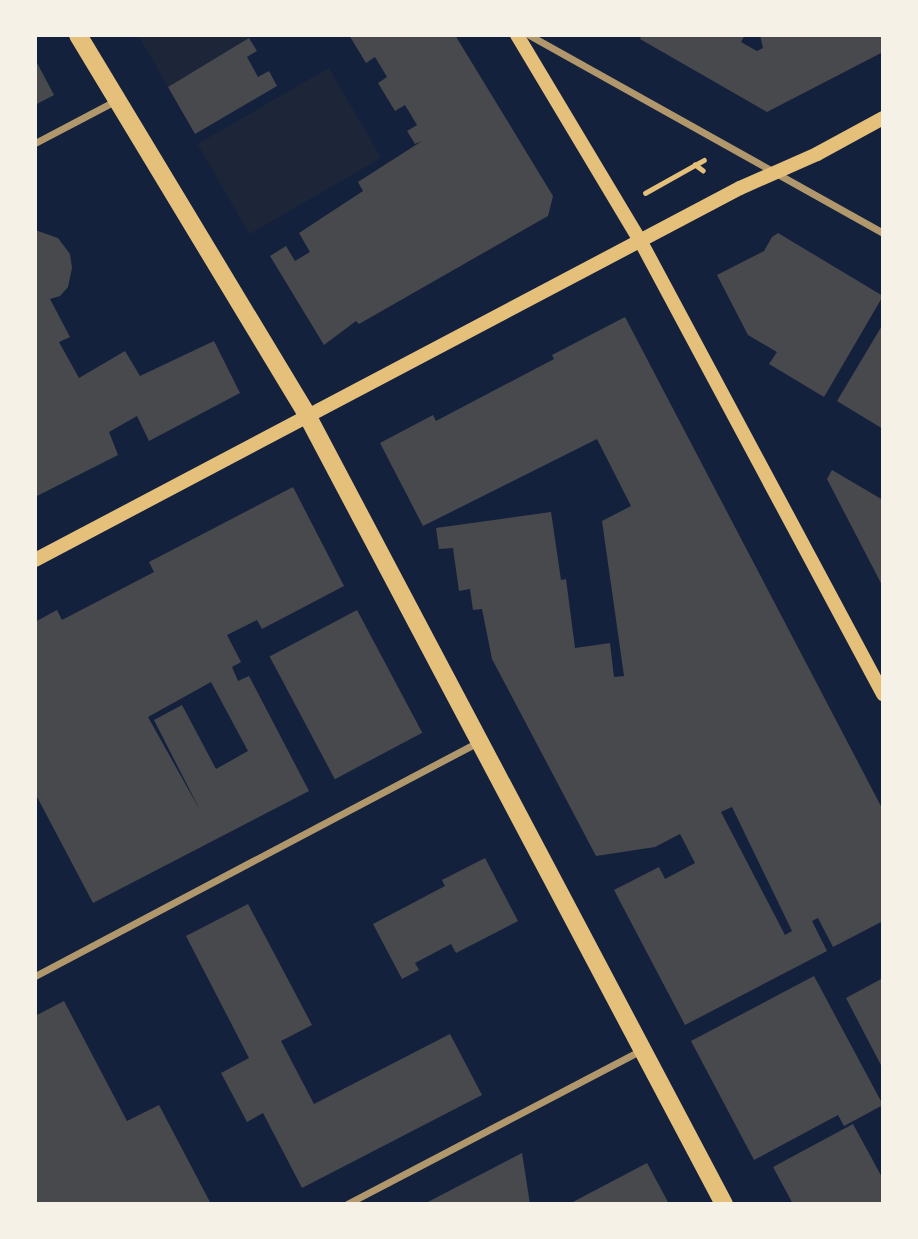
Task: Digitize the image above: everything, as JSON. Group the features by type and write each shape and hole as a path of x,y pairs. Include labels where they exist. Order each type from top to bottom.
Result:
{"main road":[{"path":"78,35 308,416 724,1204"},
{"path":"517,35 641,242 883,694"},
{"path":"35,559 772,171 817,154 883,117"}],"street":[{"path":"529,35 818,194 883,233"},
{"path":"35,143 117,100"},
{"path":"35,976 481,740"},
{"path":"347,1204 643,1049"}],"path":[{"path":"645,192 704,160"},
{"path":"695,165 703,171"}],"shaded area":[{"path":"138,35 255,35 168,87"},
{"path":"329,68 381,158 249,234 197,144"}],"building":[{"path":"349,35 455,35 553,196 548,216 359,324 356,321 324,345 270,256 286,246 295,261 310,252 299,233 363,191 358,182 422,141 415,144 407,131 417,125 405,105 395,111 378,83 387,77 375,57 366,63"},
{"path":"642,35 745,35 741,42 757,51 763,48 760,35 883,35 883,52 767,112 640,39"},
{"path":"249,38 257,51 247,57 258,77 269,71 277,86 195,134 168,87"},
{"path":"35,59 54,95 35,105"},
{"path":"35,230 58,238 70,254 72,268 68,287 60,296 50,299 70,337 59,342 79,378 125,351 140,376 214,341 240,393 149,441 137,416 109,432 118,455 35,497"},
{"path":"778,233 883,296 824,397 769,364 777,352 748,335 717,275 764,251 772,237"},
{"path":"625,317 883,810 883,921 833,947 818,918 812,921 827,951 685,1025 614,890 659,867 665,879 695,863 680,834 655,847 596,856 492,659 482,609 473,610 470,589 459,591 453,548 439,549 436,528 551,512 561,580 566,579 575,648 610,643 614,677 624,676 602,521 631,506 597,439 423,526 380,443 433,415 436,421 554,359 552,355","holes":["732,807 792,931 785,935 721,812"]},
{"path":"883,324 883,429 837,401"},
{"path":"832,470 883,500 883,587 827,479"},
{"path":"293,487 344,586 262,629 257,620 227,635 241,662 232,667 238,681 249,676 309,791 93,903 35,793 35,622 57,610 62,620 154,572 149,562","holes":["211,682 248,751 216,769 182,705 154,720 201,812 148,717"]},
{"path":"357,610 422,733 335,779 270,656"},
{"path":"485,858 518,921 456,953 451,944 415,963 419,970 402,979 373,924 445,886 442,880"},
{"path":"248,904 312,1025 281,1041 314,1104 450,1034 482,1095 302,1188 263,1113 247,1122 221,1073 249,1058 186,936"},
{"path":"814,976 883,1105 844,1126 838,1115 754,1160 691,1041"},
{"path":"883,978 883,1069 846,998"},
{"path":"64,1001 127,1121 159,1105 211,1204 35,1204 35,1016"},
{"path":"853,1124 883,1179 883,1204 793,1204 773,1167"},
{"path":"522,1153 530,1204 424,1204"},
{"path":"647,1163 669,1204 569,1204"}]}
